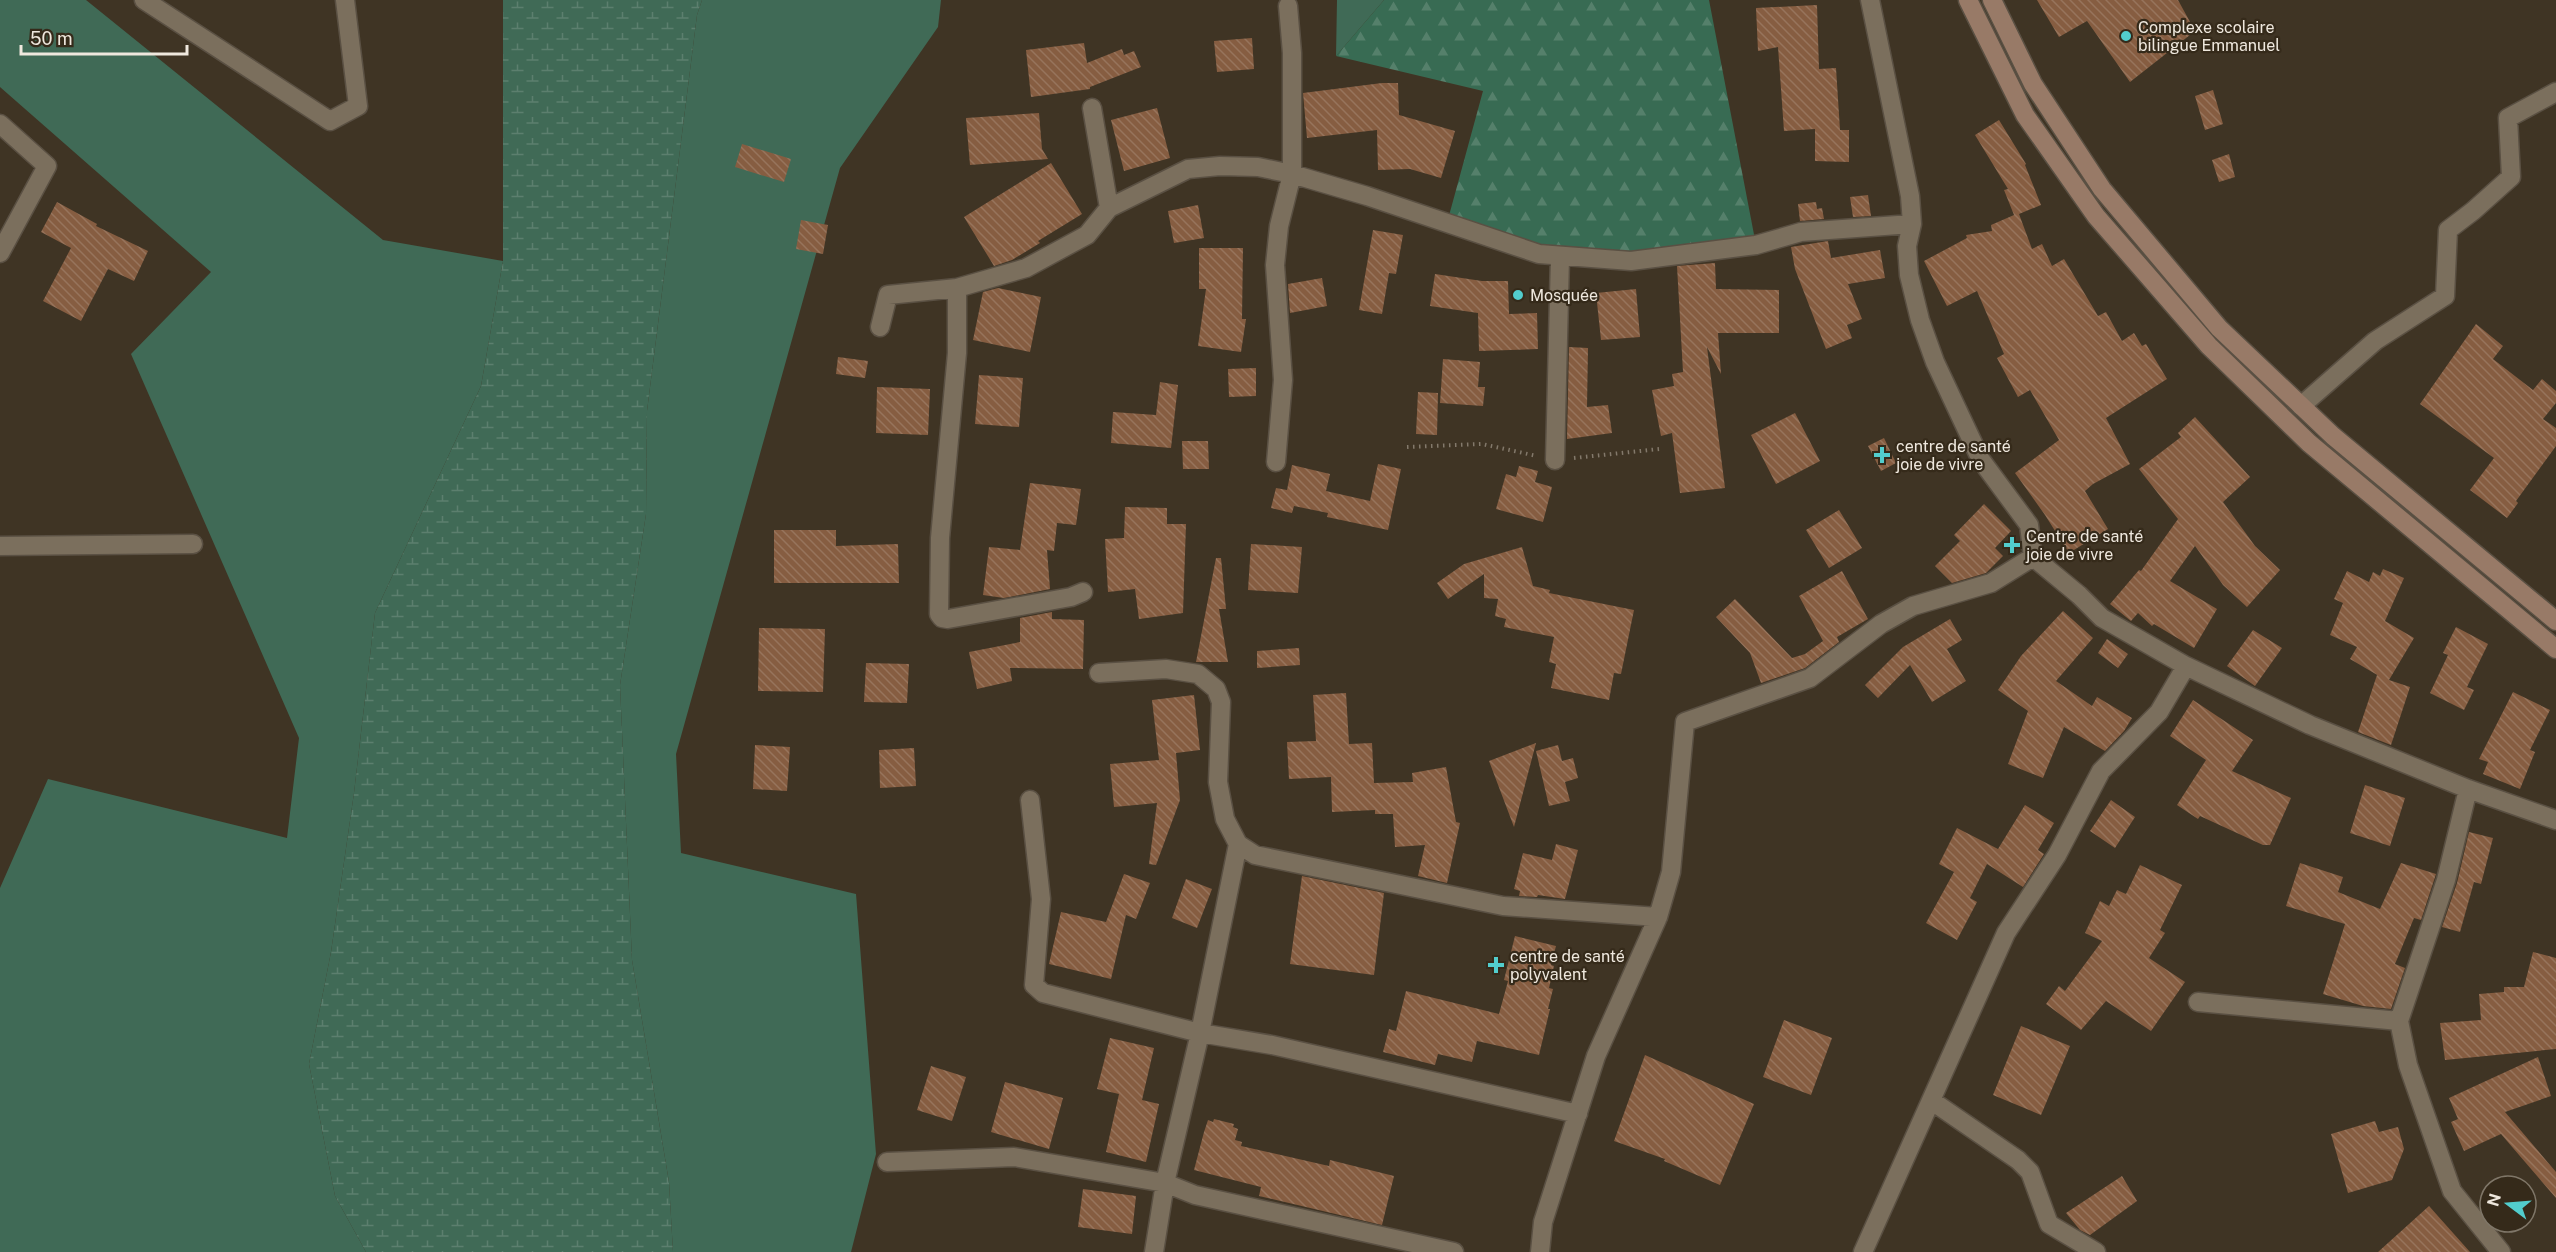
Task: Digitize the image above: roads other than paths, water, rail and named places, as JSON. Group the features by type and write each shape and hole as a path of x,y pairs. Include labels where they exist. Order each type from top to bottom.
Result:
{"main road":[{"path":"1968,0 2025,115 2038,134 2096,216 2209,346 2309,443 2556,649"},
{"path":"1992,0 2033,84 2102,189 2219,328 2333,436 2556,621"}],"street":[{"path":"144,0 330,121 358,106 345,0"},
{"path":"1870,0 1910,196 1912,224 1907,246 1909,275 1920,320 1935,362 1981,460 2029,525 2033,556 2102,618 2186,666 2310,726 2468,789 2556,820"},
{"path":"1276,462 1283,380 1275,265 1279,226 1292,174 1292,53 1288,6"},
{"path":"2301,406 2375,341 2445,296 2448,230 2511,177 2508,118 2556,92"},
{"path":"1092,108 1109,208"},
{"path":"0,124 47,166 0,253"},
{"path":"880,327 888,295 957,288 1026,268 1087,235 1109,208 1188,169 1220,166 1258,167 1292,174 1367,196 1539,254 1560,257 1631,261 1756,245 1801,232 1912,224"},
{"path":"1555,460 1560,257"},
{"path":"957,288 957,354 940,538 939,614 942,618 948,619 1071,597 1083,592"},
{"path":"0,546 193,544"},
{"path":"1540,1252 1543,1222 1596,1056 1658,917 1671,872 1685,722 1810,678 1881,624 1913,606 1990,583 2033,556"},
{"path":"1863,1252 2006,933 2058,855 2101,771 2159,712 2186,666"},
{"path":"1099,673 1166,669 1198,674 1216,689 1221,702 1218,782 1226,819 1238,844 1255,855 1503,906 1658,917"},
{"path":"2468,789 2446,880 2399,1021 2408,1065 2452,1191 2501,1252"},
{"path":"1030,800 1041,899 1034,985 1037,990 1200,1033 1272,1045 1578,1114"},
{"path":"1154,1252 1165,1183 1200,1033 1238,844"},
{"path":"2198,1002 2399,1021"},
{"path":"1932,1101 2018,1160 2030,1172 2049,1224 2096,1252"},
{"path":"886,1162 1014,1158 1165,1183 1195,1195 1454,1252"},
{"path":"1534,1252 1542,1233"}],"place":[{"name":"Complexe scolaire bilingue Emmanuel","path":"2126,36"},
{"name":"Mosquée","path":"1518,295"},
{"name":"centre de santé joie de vivre","path":"1882,455"},
{"name":"Centre de santé joie de vivre","path":"2012,545"},
{"name":"centre de santé polyvalent","path":"1496,965"}]}
